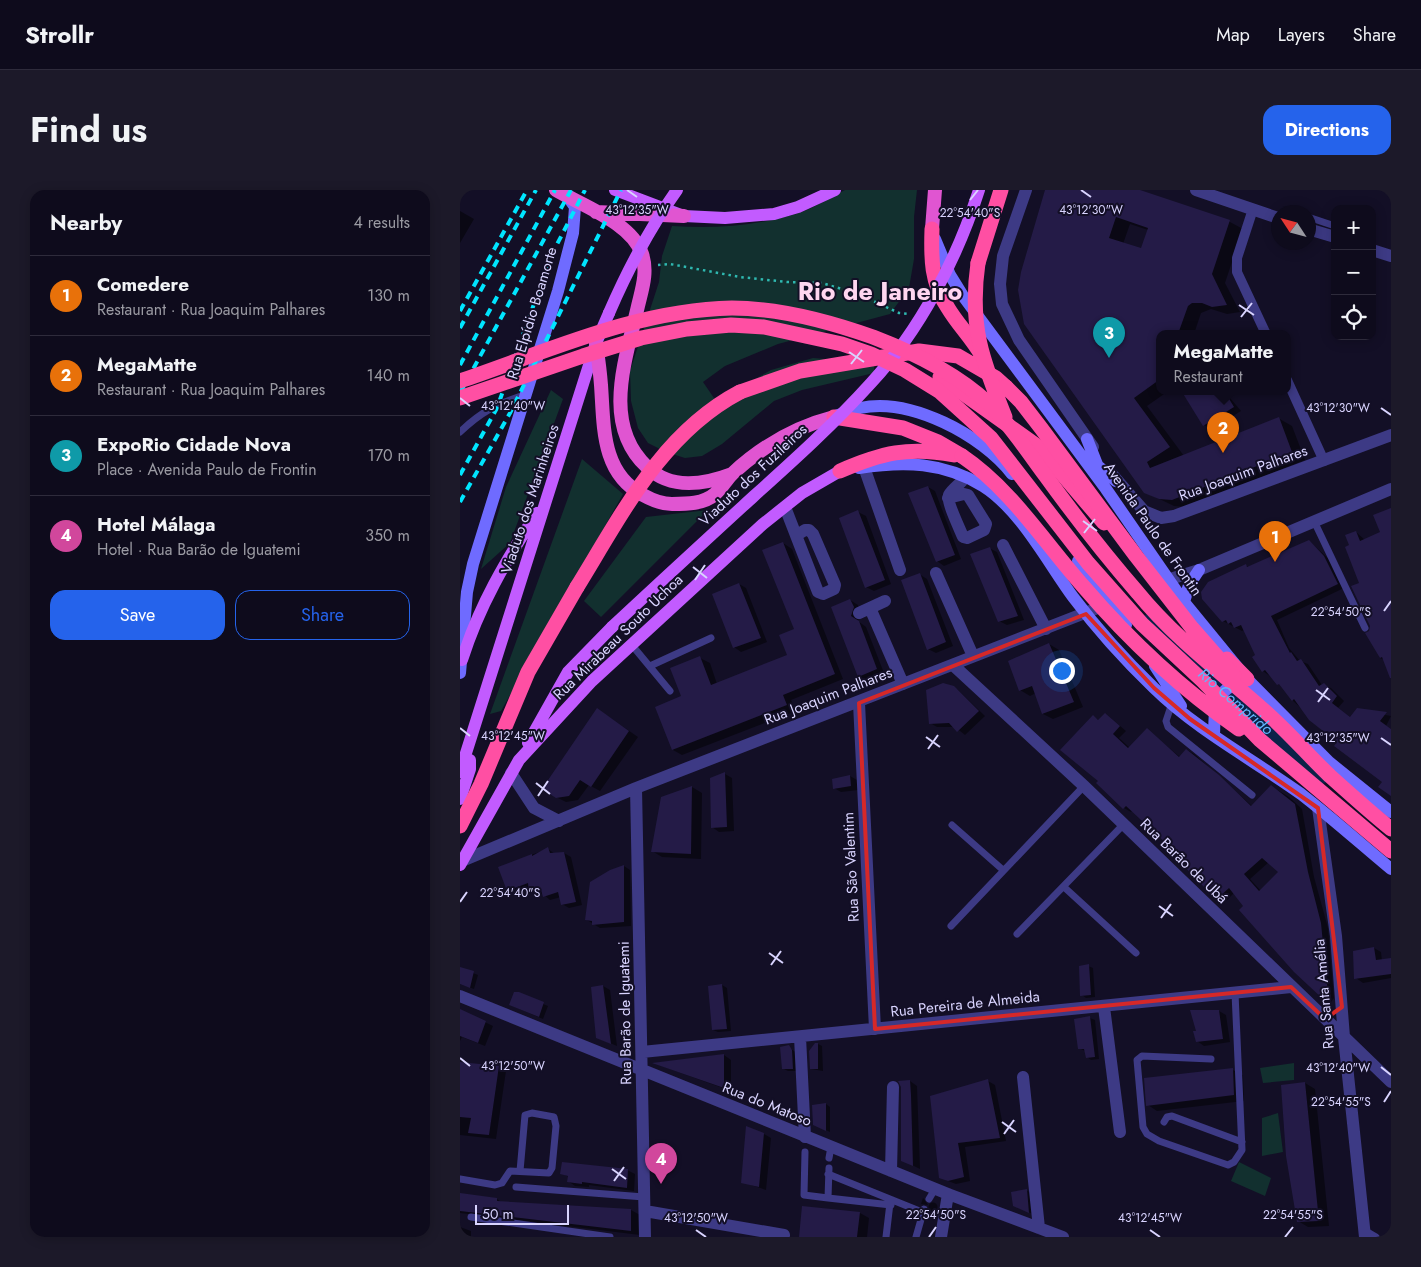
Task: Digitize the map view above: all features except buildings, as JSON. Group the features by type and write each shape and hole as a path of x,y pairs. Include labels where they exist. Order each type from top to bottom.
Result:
{"highway":[{"path":"935,190 931,257 936,284 948,309 975,343 1001,383 1036,421 1192,628 1261,708"},
{"path":"1001,190 978,263 974,290 974,316 979,347 1008,425"},
{"path":"562,194 628,232 642,253 645,266 621,381 621,418 629,444 645,466 667,480 686,484 704,483 732,474"},
{"path":"595,212 684,216"},
{"path":"460,381 580,337 640,321 687,312 733,308 766,310 807,318 850,329 898,348 969,389 986,402 1008,425 1088,533 1138,594 1196,654 1261,708 1331,776 1391,829"},
{"path":"460,398 641,338 687,329 731,324 764,327 803,334 871,354 905,370 939,391 991,438 1088,563 1130,610 1260,740 1391,851"},
{"path":"596,343 601,384 603,431 608,456 618,473 632,489 667,504 703,501 715,495 732,474 764,448 791,431 807,424 834,417 904,428 938,442 980,469 1001,488 1082,586 1131,641 1190,693 1234,725 1260,740"},
{"path":"460,826 481,784 528,672 577,587 658,459 697,420 718,403 740,392 800,371 896,354 932,352 958,356 1001,383"},
{"path":"896,354 949,382 1040,448 1158,588 1247,679"},
{"path":"840,471 866,460 901,450 923,450 962,456"}],"main road":[{"path":"615,190 684,216 725,218 774,214 798,207 835,190"},
{"name":"Viaduto dos Marinheiros","path":"470,745 596,343 629,267 659,215 677,190"},
{"name":"Viaduto dos Fuzileiros","path":"519,760 568,672 612,627 819,436 872,382 911,330 940,282 970,218 979,190"},
{"name":"Rua Elpídio Boamorte","path":"461,666 463,589 558,291 572,233 575,208 562,194"},
{"name":"Avenida Paulo de Frontin","path":"932,229 938,250 963,296 1075,447 1111,485 1167,580 1184,602 1247,679 1328,772 1343,774 1391,812"},
{"path":"834,417 860,407 884,406 926,415 980,443 1009,470 1145,650 1190,719"},
{"path":"1087,438 1099,466 1111,485"},
{"path":"1075,447 1099,466"},
{"path":"840,471 894,463 929,464 965,477 983,486 1002,502 1086,614 1154,688 1190,719 1300,794 1391,869"},
{"name":"Rua Mirabeau Souto Uchoa","path":"461,863 519,760 592,681 763,524 802,493 840,471"},
{"path":"461,666 478,613 504,564 546,501"},
{"path":"1184,602 1189,585 1199,570"},
{"path":"1214,736 1216,705 1222,692 1230,686 1247,679"},
{"path":"460,772 470,745"},
{"path":"460,800 470,769 470,745"},
{"path":"1318,808 1319,788 1328,772"},
{"path":"1300,794 1319,788"}],"street":[{"name":"Avenida Paulo de Frontin","path":"1026,190 1003,256 1000,284 1002,304 1019,340 1087,438 1111,485"},
{"path":"1196,190 1225,195 1253,210 1271,216"},
{"path":"1253,210 1237,258 1237,272 1264,330"},
{"path":"1316,231 1331,236"},
{"path":"1376,251 1391,256"},
{"path":"1291,389 1324,461"},
{"name":"Rua Joaquim Palhares","path":"1111,485 1144,511 1161,518 1182,514 1391,435"},
{"path":"864,467 900,570"},
{"path":"948,498 965,477"},
{"path":"1167,580 1199,570 1391,489"},
{"path":"964,494 968,496 986,528 967,538 963,536 948,498 964,494"},
{"path":"954,513 974,505"},
{"path":"785,507 797,535"},
{"path":"1003,545 1046,629"},
{"path":"936,573 973,656"},
{"path":"885,601 865,610 903,684"},
{"name":"Rua Joaquim Palhares","path":"461,863 636,788 859,703 952,664 1086,614 1110,603"},
{"name":"Rua Barão de Ubá","path":"952,664 1084,786 1123,826 1391,1082"},
{"name":"Rua São Valentim","path":"859,703 876,1029"},
{"path":"511,773 534,808 559,821"},
{"name":"Rua Barão de Iguatemi","path":"636,788 645,1237"},
{"name":"Rua Santa Amélia","path":"1318,808 1336,936 1364,1234"},
{"name":"Rua Pereira de Almeida","path":"642,1052 1291,987"},
{"name":"Rua do Matoso","path":"460,996 805,1137 830,1153 891,1172 932,1194 948,1194 1063,1237"},
{"path":"1104,1006 1120,1132"},
{"path":"1325,1019 1336,1015 1342,1007"},
{"path":"800,1037 805,1137"},
{"path":"1023,1077 1039,1228"},
{"path":"891,1172 893,1087"},
{"path":"941,1237 948,1194"},
{"path":"645,1211 784,1235"}],"lane":[{"path":"1316,220 1331,225"},
{"path":"460,432 480,414 498,403 524,395"},
{"path":"1314,521 1365,628"},
{"path":"650,666 711,638"},
{"path":"631,644 670,692"},
{"path":"1172,703 1166,720 1168,727 1252,795"},
{"path":"951,926 1084,786"},
{"path":"952,825 1003,870"},
{"path":"1017,934 1123,826"},
{"path":"1064,886 1136,953"},
{"path":"1211,1059 1142,1056 1137,1060 1144,1127 1147,1134 1152,1138 1228,1165 1238,1157 1242,1142 1235,993"},
{"path":"460,1179 496,1185 502,1183 510,1171 545,1173 551,1171 556,1126 554,1117 532,1113 525,1115 520,1171"},
{"path":"1164,1122 1167,1117 1172,1116 1242,1142"},
{"path":"805,1152 804,1195 890,1203 923,1210 916,1237"},
{"path":"828,1198 828,1171 890,1203"},
{"path":"516,1187 644,1196"},
{"path":"886,1237 890,1203"},
{"path":"471,1217 610,1237"},
{"path":"1364,1234 1376,1237"}],"path":[{"path":"645,266 670,264 740,277 787,282 822,283 858,294 899,312 918,315"}],"highlighted area":[{"path":"1086,614 1154,688 1190,719 1318,808 1342,1007 1325,1019 1291,987 875,1029 859,703"}],"green space":[{"path":"845,190 917,190 914,217 914,259 909,288 890,314 778,344 725,366 703,382 716,401 771,370 813,358 862,362 874,366 874,373 802,390 774,401 722,444 702,456 685,458 666,452 648,443 638,428 631,401 630,371 659,282 662,256 672,226 719,227 781,218 802,212"},
{"path":"551,390 563,399 510,543 481,569 506,487"},
{"path":"582,459 623,494 501,711 490,714"},
{"path":"708,510 601,617 584,601 646,517"},
{"path":"1294,1063 1294,1080 1263,1083 1260,1068"},
{"path":"1278,1113 1283,1152 1262,1156 1262,1118"},
{"path":"1239,1162 1271,1178 1265,1196 1231,1181"}],"waterway":[{"name":"Rio Comprido","path":"1153,623 1199,669 1320,773"}],"railway":[{"path":"460,311 527,190"},
{"path":"460,328 536,190"},
{"path":"460,365 555,190"},
{"path":"460,393 571,190"},
{"path":"460,475 497,408 551,256 585,190"},
{"path":"460,502 510,413 621,190"}],"place":[{"name":"ExpoRio Cidade Nova","path":"1109,358"},
{"name":"MegaMatte","path":"1223,453"},
{"name":"Comedere","path":"1275,562"},
{"name":"Hotel Málaga","path":"661,1184"}],"district":[{"name":"Rio de Janeiro","path":"880,291"}]}
